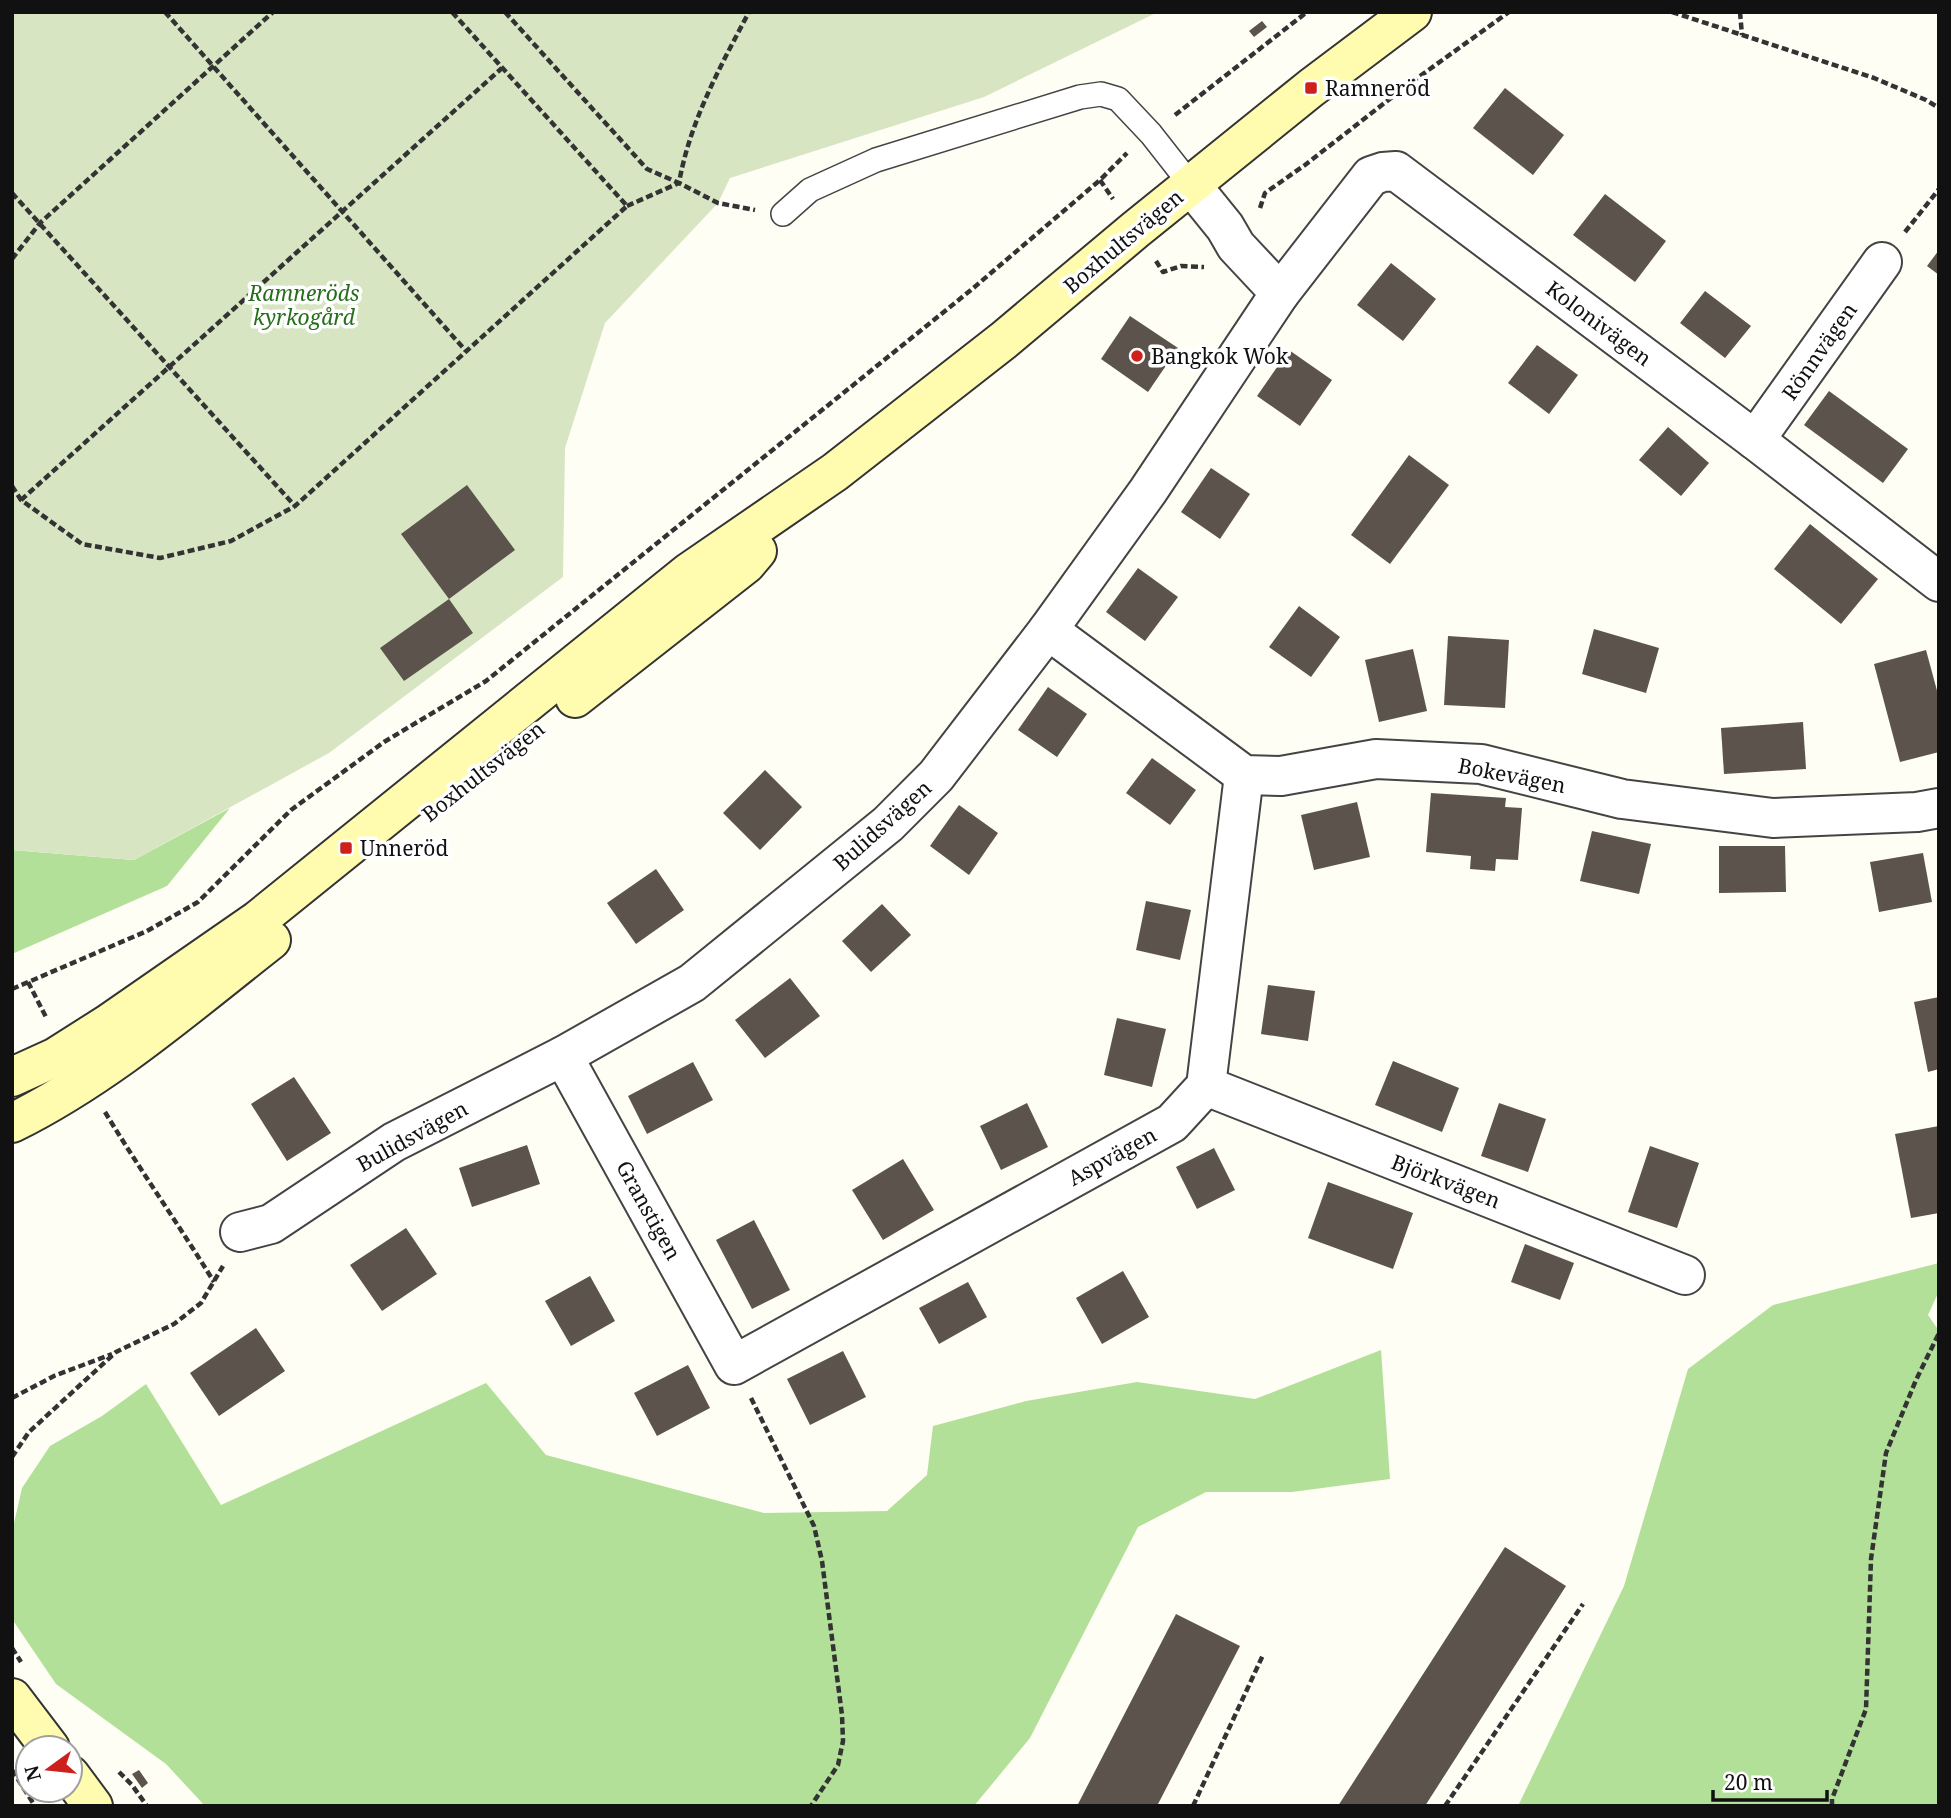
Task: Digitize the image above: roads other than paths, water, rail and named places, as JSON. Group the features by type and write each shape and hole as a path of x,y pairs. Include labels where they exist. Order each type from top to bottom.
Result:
{"street":[{"name":"Boxhultsvägen","path":"12,1077 56,1057 108,1024 258,920 688,573 835,472 1004,340 1311,88 1412,12"},
{"name":"Kolonivägen","path":"1280,293 1371,176 1396,171 1755,440 1939,582"},
{"path":"1191,185 1225,227 1236,246 1280,293"},
{"name":"Rönnvägen","path":"1755,440 1882,262"},
{"name":"Bulidsvägen","path":"240,1232 271,1224 394,1142 563,1056 692,984 888,824 936,776 1048,631 1148,491 1280,293"},
{"name":"Boxhultsvägen","path":"12,1123 48,1105 97,1073 171,1019 355,870 746,564 835,472"},
{"path":"1048,631 1244,775 1206,1086"},
{"name":"Bokevägen","path":"1244,775 1281,776 1376,758 1481,764 1622,799 1773,818 1917,812 1939,808"},
{"name":"Granstigen","path":"563,1056 734,1365"},
{"name":"Björkvägen","path":"1206,1086 1685,1275"},
{"name":"Aspvägen","path":"734,1365 1172,1123 1206,1086"},
{"path":"12,1698 39,1734"}],"lane":[{"path":"783,214 810,190 876,160 1080,97 1101,94 1118,99 1151,134 1191,185"}],"place":[{"name":"Ramneröd","path":"1311,88"},
{"name":"Bangkok Wok","path":"1137,356"},
{"name":"Unneröd","path":"346,848"}],"park label":[{"name":"Ramneröds kyrkogård","path":"304,305"}]}
